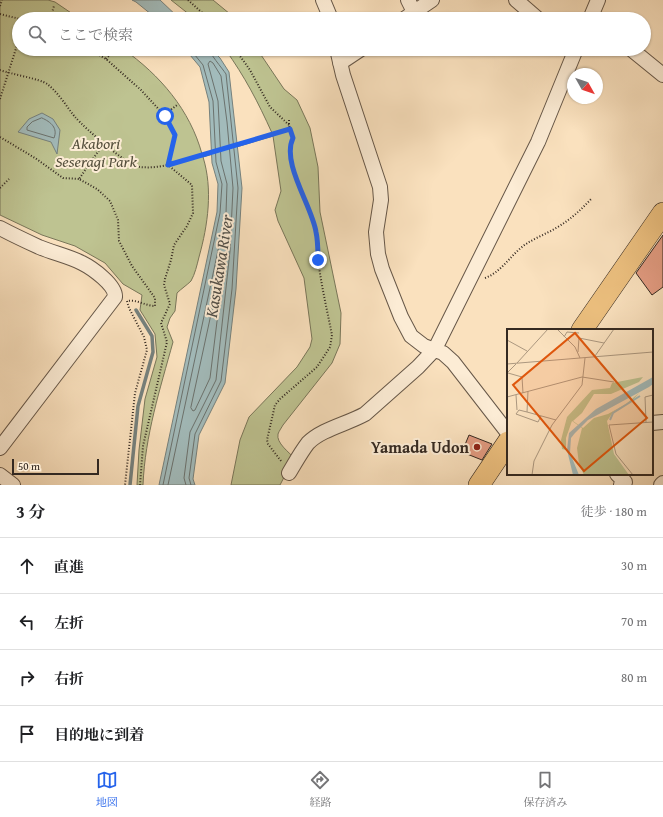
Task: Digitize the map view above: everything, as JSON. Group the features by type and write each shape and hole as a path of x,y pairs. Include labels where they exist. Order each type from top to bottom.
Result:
{"highway":[{"path":"583,329 663,213"},
{"path":"480,484 507,444"}],"street":[{"path":"323,0 328,12"},
{"path":"409,10 432,0"},
{"path":"516,0 530,12"},
{"path":"593,12 598,0"},
{"path":"338,56 342,76 380,187 381,200 376,232 378,254 382,269 401,317 411,336 424,346 443,353 453,362 507,432"},
{"path":"340,63 350,56"},
{"path":"289,473 308,443 320,434 357,419 364,414 418,367 435,349 538,142 573,56"},
{"path":"640,56 663,75"},
{"path":"0,228 28,243 88,266 106,280 115,290 116,294 127,301"},
{"path":"0,448 116,294"},
{"path":"653,423 663,422"},
{"path":"0,475 13,485"}],"path":[{"path":"0,6 2,0"},
{"path":"188,0 201,12"},
{"path":"52,12 54,6"},
{"path":"0,14 12,17"},
{"path":"0,99 14,56"},
{"path":"99,56 141,90 164,115 175,135 168,165"},
{"path":"106,60 109,56"},
{"path":"240,56 250,70 270,107 289,124"},
{"path":"0,70 46,83 58,94 76,117 104,143 128,162 139,167 156,167 177,163 290,129"},
{"path":"164,115 177,105"},
{"path":"289,119 293,138 291,142 291,160 296,179 316,231 318,260 332,335 330,347 317,367 280,398 275,405 267,440 268,444 289,473"},
{"path":"0,137 35,158 63,178 79,179 97,189 110,201 118,220 119,241 132,266 155,298 155,306 148,306 131,300 127,301 144,337 146,350 135,392 125,485"},
{"path":"79,179 104,143"},
{"path":"140,485 143,446 167,342 161,323 170,304 164,285 165,279 174,245 187,226 193,213 192,185 168,165"},
{"path":"0,188 9,178"},
{"path":"470,277 481,280 490,276 515,253 527,244 566,221 592,198"}],"green space":[{"name":"Akabori Seseragi Park","path":"0,0 48,0 55,2 70,12 12,12 12,56 133,56 149,70 172,95 190,123 202,154 272,133 251,90 230,56 262,56 284,89 297,100 310,128 318,167 320,212 341,313 340,344 332,363 278,433 279,441 294,458 280,485 231,485 240,440 249,417 297,367 310,347 312,339 304,278 278,221 275,210 281,191 273,136 203,157 209,194 205,232 194,275 191,281 177,293 175,311 170,318 167,327 173,342 158,395 150,431 144,467 143,485 137,485 139,450 145,399 157,357 155,334 140,310 142,295 123,284 105,263 75,246 42,235 0,215"},
{"path":"171,0 213,0 228,12 186,12"}],"water":[{"path":"132,0 160,0 173,12 148,12"},
{"name":"Kasukawa River","path":"191,56 218,56 229,72 242,188 236,289 225,383 199,435 193,479 195,485 159,485 217,212 218,184 212,163 209,102 200,67"},
{"path":"42,113 53,119 60,130 57,154 51,142 18,132 29,119"}],"building":[{"path":"663,235 663,287 652,295 636,273"},
{"path":"469,435 492,444 482,460 462,452"}],"waterway":[{"path":"130,485 138,406 153,352 152,336 136,310"}],"place":[{"name":"Yamada Udon","path":"477,447"}],"route":[{"path":"165,116 175,135 168,165 290,129 293,138 291,142 291,160 296,179 316,231 318,260"}]}
